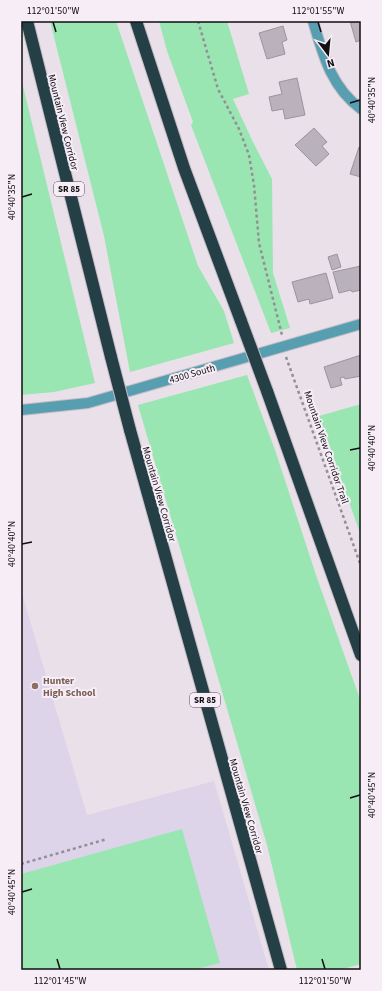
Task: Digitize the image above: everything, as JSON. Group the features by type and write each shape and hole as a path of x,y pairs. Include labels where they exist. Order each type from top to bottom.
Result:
{"highway":[{"name":"Mountain View Corridor","path":"27,21 130,430 281,970"},
{"path":"136,21 184,168 241,321 361,655"}],"street":[{"path":"313,21 330,72 344,93 361,109"},
{"name":"4300 South","path":"21,410 94,402 361,324"}],"path":[{"path":"198,21 218,89 239,129 249,154 260,243 282,335"},
{"name":"Mountain View Corridor Trail","path":"286,357 361,566"},
{"path":"21,864 107,839"}],"shaded area":[{"name":"Hunter High School","path":"21,590 87,815 214,781 269,970 21,970"}],"green space":[{"path":"50,21 116,21 198,266 224,311 234,343 130,372 104,236"},
{"path":"159,21 227,21 249,94 233,99 272,179 273,273 290,328 271,333 191,125 193,122 167,51"},
{"path":"21,78 95,383 54,392 21,395"},
{"path":"247,375 275,450 317,578 361,702 361,964 339,970 297,970 267,845 138,405"},
{"path":"361,404 361,536 319,416"},
{"path":"182,829 220,963 193,970 21,970 21,874"}],"building":[{"path":"350,21 361,21 361,40 356,42"},
{"path":"283,26 287,40 282,42 285,54 267,59 259,33"},
{"path":"297,78 305,115 285,119 283,109 272,111 269,97 282,94 279,82"},
{"path":"314,128 327,142 322,146 329,154 316,166 295,145"},
{"path":"359,147 361,148 361,177 350,174"},
{"path":"337,254 341,267 332,270 328,257"},
{"path":"361,266 361,290 352,292 351,290 339,293 333,272"},
{"path":"326,273 333,298 310,304 309,299 298,302 292,282"},
{"path":"361,355 361,376 345,379 344,377 340,378 342,385 331,388 324,367"}],"place":[{"name":"Hunter High School","path":"35,686"}]}
